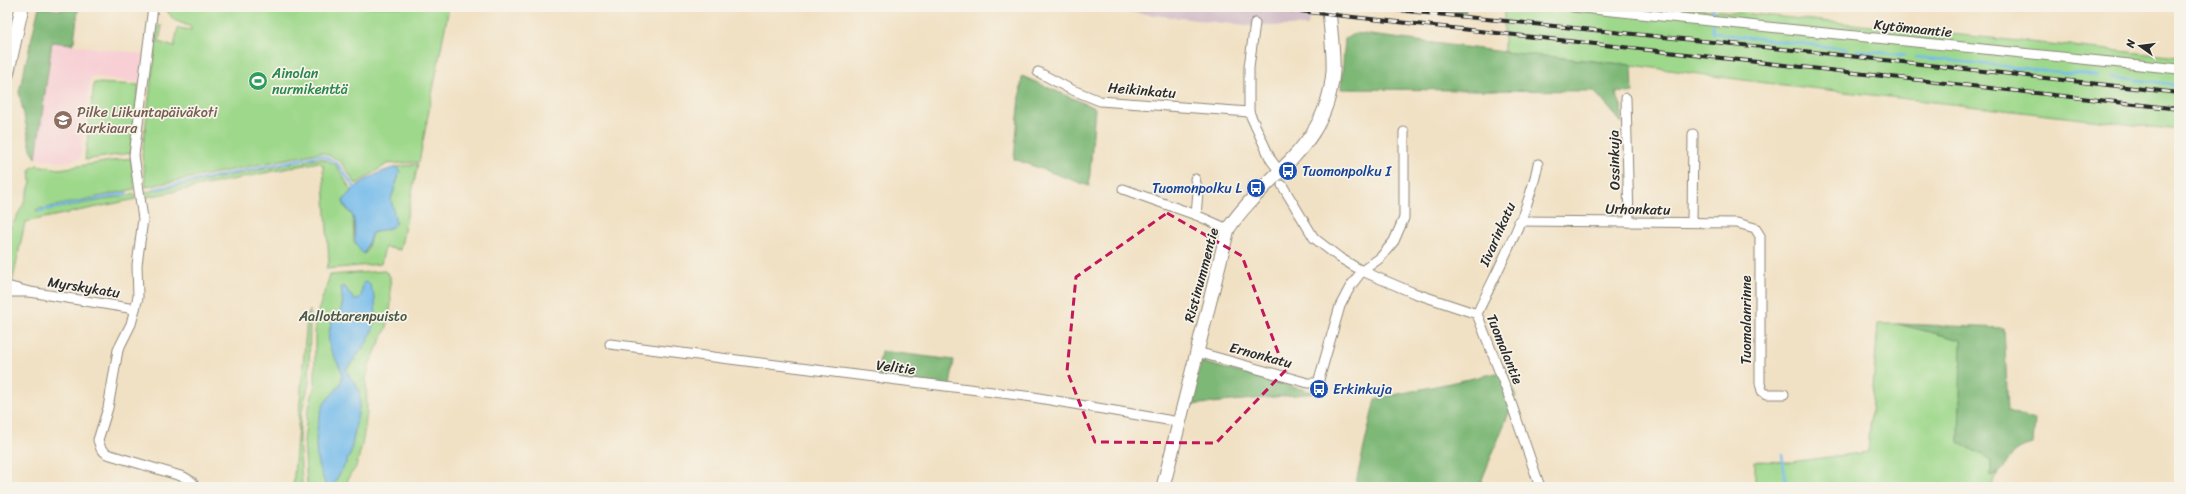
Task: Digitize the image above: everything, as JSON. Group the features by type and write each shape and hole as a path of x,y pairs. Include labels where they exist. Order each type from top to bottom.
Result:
{"street":[{"path":"7,75 22,7"},
{"path":"153,7 134,155 144,219 137,265 138,297 131,324 118,350 108,408 98,440 101,449 112,456 184,477 192,482 195,487"},
{"name":"Ristinummentie","path":"1163,487 1228,229 1241,210 1281,178 1319,125 1329,96 1333,70 1329,7"},
{"name":"Kytömaantie","path":"1572,7 2179,69"},
{"path":"1249,112 1249,67 1255,23"},
{"name":"Heikinkatu","path":"1038,72 1070,89 1100,101 1249,112"},
{"name":"Ossinkuja","path":"1626,98 1629,222"},
{"name":"Tuomalantie","path":"1249,112 1271,160 1314,238 1362,271 1414,293 1477,314 1507,391 1540,487"},
{"path":"1362,271 1380,258 1394,242 1404,218 1404,132"},
{"path":"1692,222 1693,134"},
{"name":"Iivarinkatu","path":"1477,314 1519,221 1534,182 1538,164"},
{"path":"1195,179 1198,192 1196,215"},
{"path":"1124,189 1196,215 1228,229"},
{"name":"Urhonkatu","path":"1519,221 1745,223 1755,228"},
{"name":"Tuomalanrinne","path":"1755,228 1760,236 1760,383 1762,391 1766,394 1784,394"},
{"name":"Ernonkatu","path":"1197,352 1308,383 1318,383 1340,306 1350,287 1362,271"},
{"name":"Myrskykatu","path":"7,286 30,292 134,310"},
{"name":"Myrskykatu","path":"7,292 30,292"},
{"name":"Velitie","path":"610,344 1033,397 1179,422"}],"highlighted area":[{"path":"1167,213 1242,256 1285,371 1216,443 1095,442 1067,371 1076,277"}],"shaded area":[{"path":"1084,7 1310,7 1308,26 1249,26"},
{"name":"Pilke Liikuntapäiväkoti Kurkiaura","path":"52,42 144,54 140,83 91,76 80,159 60,162 36,158"}],"green space":[{"path":"39,7 59,10 76,7 78,11 74,41 72,44 52,42 36,158 31,149 19,92"},
{"path":"167,7 449,7 419,162 387,164 356,184 340,161 322,152 146,187 142,155 158,26 162,26 159,42 174,47 178,28 191,30 191,27 174,20 167,11"},
{"path":"1409,7 1465,7 1466,13"},
{"path":"1504,7 1682,7 2179,57 2179,130 1758,82 1632,65 1504,52"},
{"path":"1355,33 1504,52 1632,65 1633,93 1615,92 1621,105 1622,123 1594,91 1341,89 1345,39"},
{"path":"1022,76 1095,108 1089,186 1014,159"},
{"path":"94,83 139,85 131,153 85,160"},
{"path":"131,158 135,189 36,210 37,212 135,194 136,199 25,222 12,284 7,283 7,235 24,203 31,182 30,169 37,165 59,169"},
{"path":"321,158 336,165 352,191 343,201 345,207 353,216 354,242 366,253 372,233 392,227 391,199 400,172 397,167 418,164 400,250 385,247 381,264 326,269 329,262 323,165 319,162 147,197 146,192"},
{"name":"Aallottarenpuisto","path":"385,271 390,276 391,304 387,327 370,363 366,379 367,413 362,445 356,467 348,478 347,487 307,487 304,440 307,415 315,384 315,320 330,275"},
{"path":"310,310 309,383 301,415 299,439 302,487 293,487 307,318"},
{"path":"1878,324 1898,324 1962,340 1959,442 1991,460 1991,476 1999,473 1991,487 1755,487 1755,461 1791,462 1868,452"},
{"path":"1898,324 2004,328 2008,411 2035,420 2033,444 2017,450 1998,473 1991,476 1991,460 1959,442 1961,340"},
{"path":"881,351 954,360 950,386 877,377"},
{"path":"1201,362 1316,393 1190,405"},
{"path":"1506,371 1516,395 1479,487 1355,487 1375,399"}],"water":[{"path":"397,167 400,172 391,199 396,223 392,227 372,233 364,254 359,250 355,241 353,217 343,201 354,189 367,179"},
{"path":"367,282 370,285 375,298 376,321 368,341 346,370 359,390 360,402 351,452 332,487 326,487 317,457 316,441 319,418 324,404 340,385 342,375 329,342 329,333 332,322 329,317 338,314 342,307 341,287 345,287 355,301 361,297 363,283"}],"waterway":[{"path":"1713,7 1713,18"},
{"path":"1713,25 1713,33 1847,49"},
{"path":"1857,50 1905,55"},
{"path":"1916,57 2098,76"},
{"path":"2112,77 2179,85"},
{"path":"154,189 321,155 337,163 355,188"},
{"path":"39,211 127,193"},
{"path":"1782,455 1787,487"}],"railway":[{"path":"1263,7 2179,109"},
{"path":"1366,7 1813,52 2179,93"}],"place":[{"name":"Ainolan nurmikenttä","path":"258,81"},
{"name":"Pilke Liikuntapäiväkoti Kurkiaura","path":"63,120"},
{"name":"Tuomonpolku I","path":"1288,171"},
{"name":"Tuomonpolku L","path":"1256,188"},
{"name":"Erkinkuja","path":"1319,389"}]}
